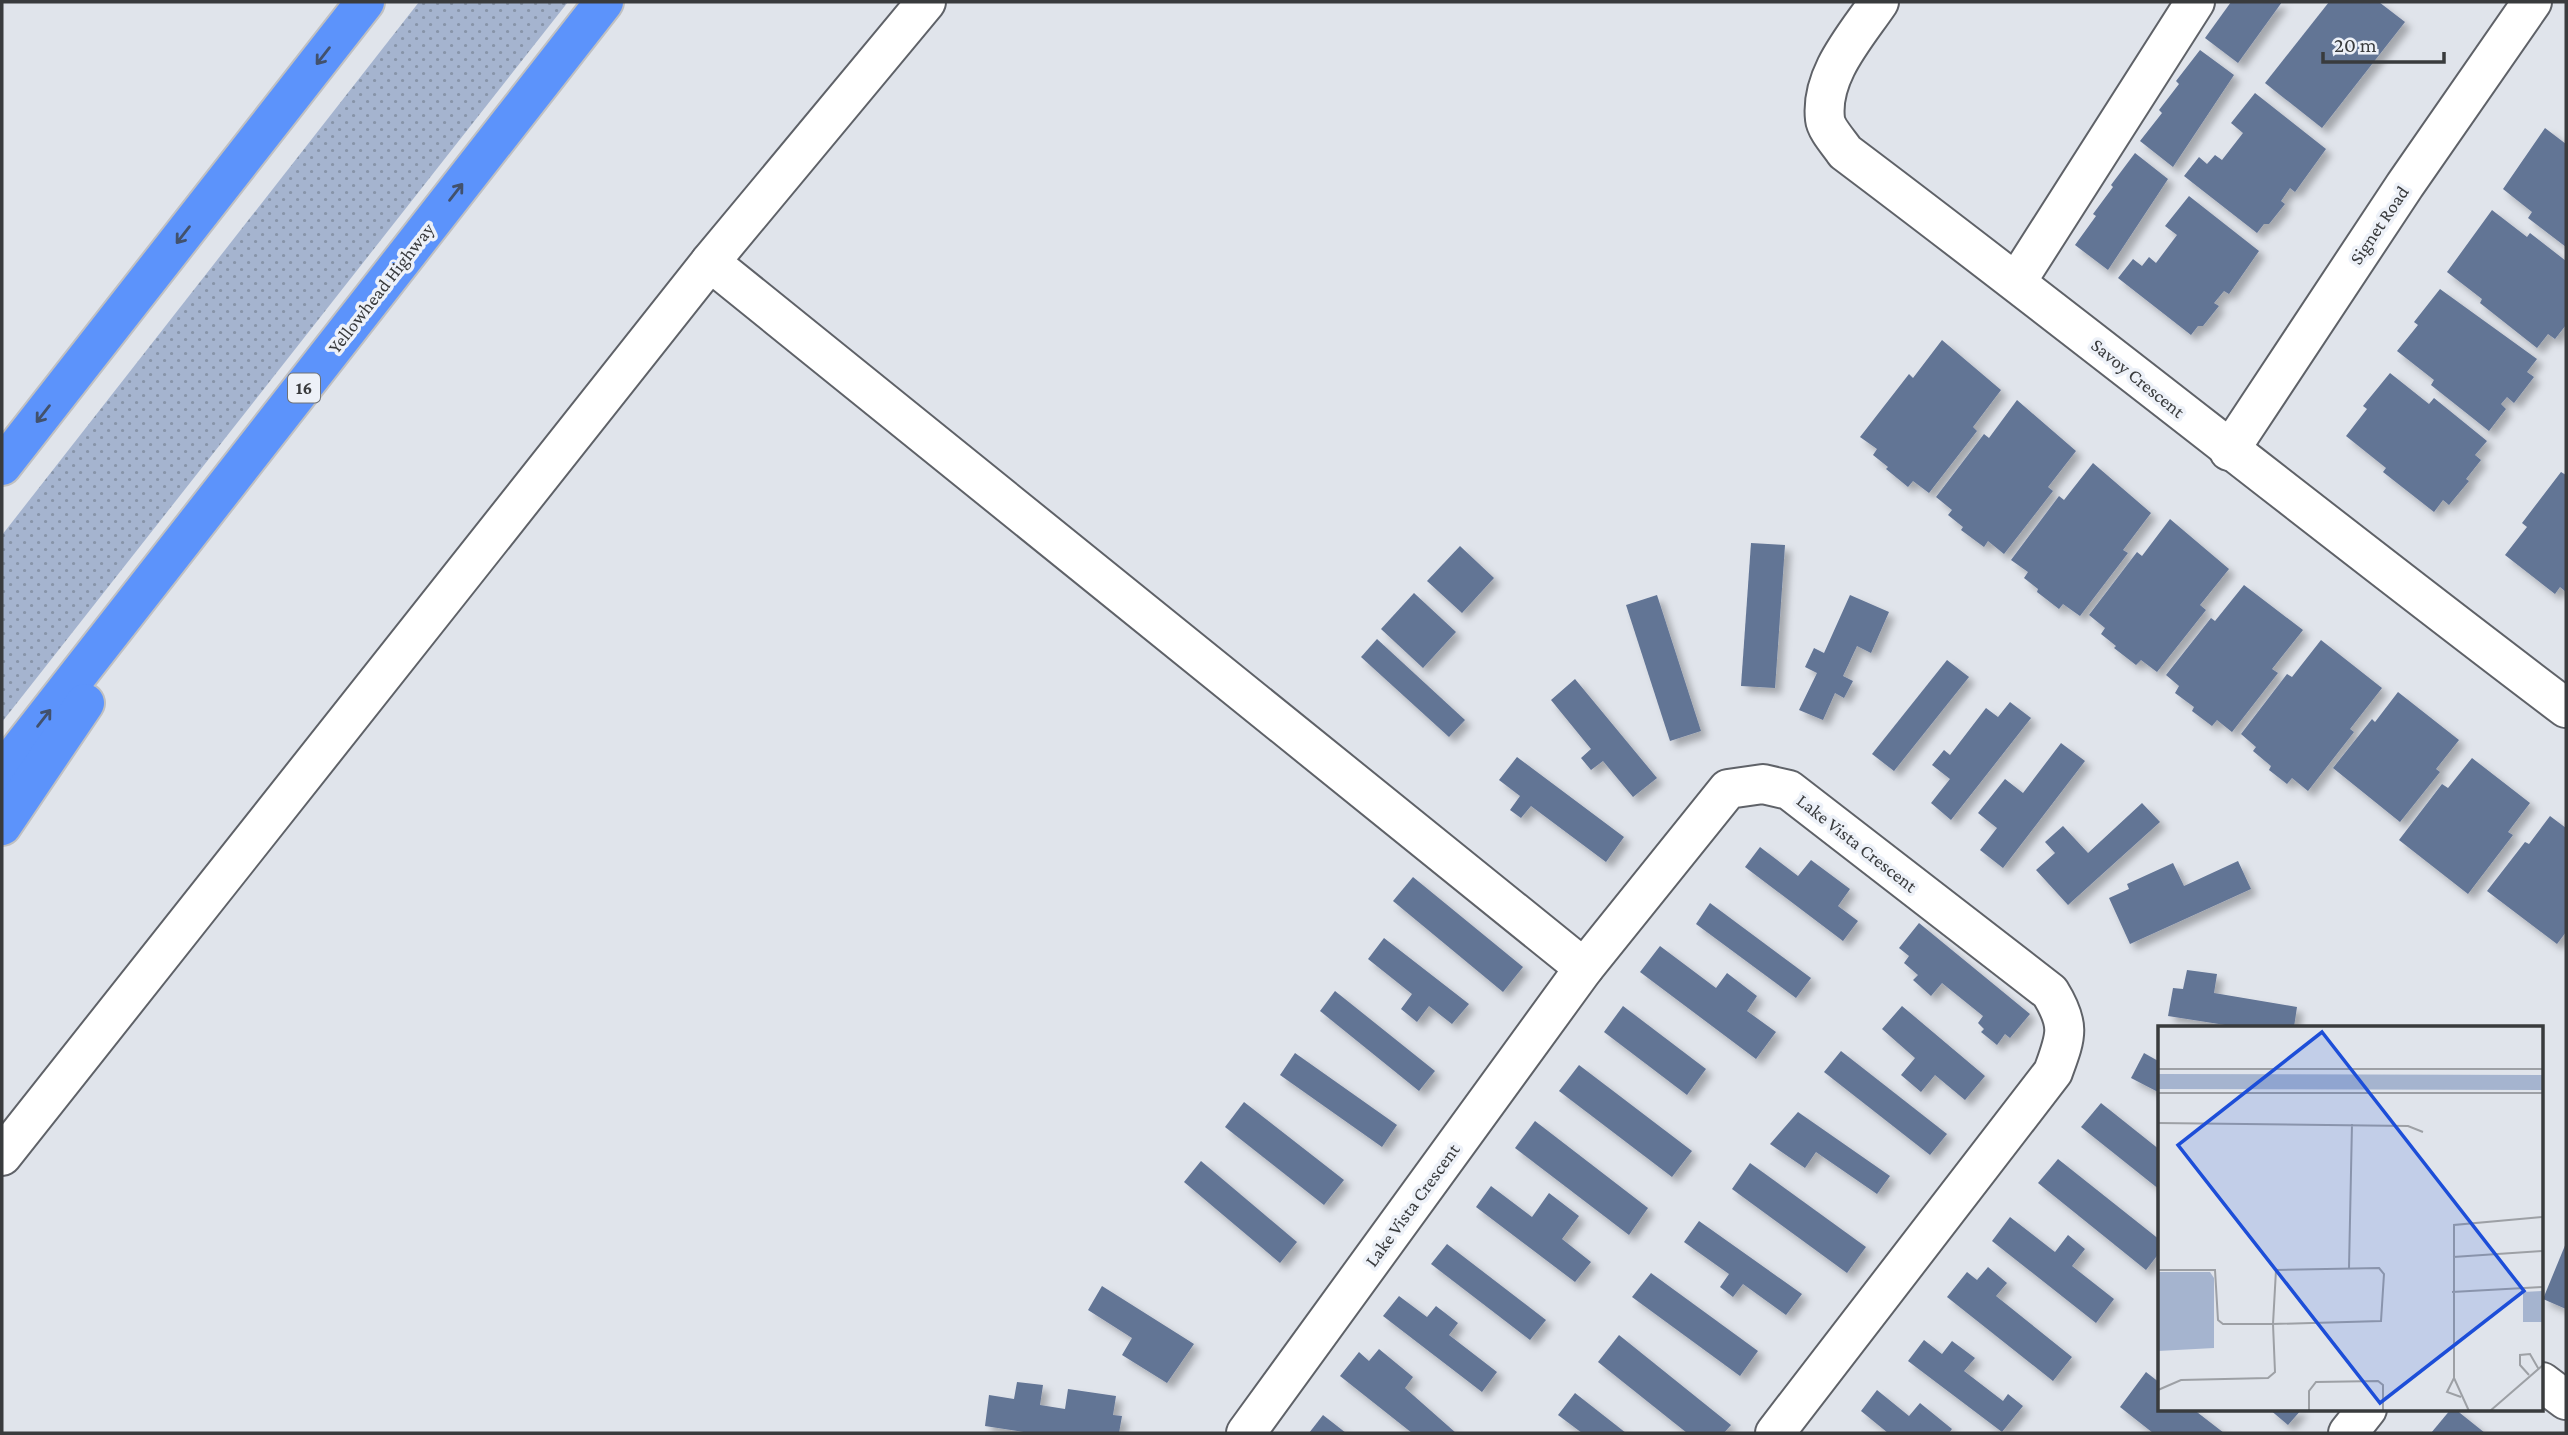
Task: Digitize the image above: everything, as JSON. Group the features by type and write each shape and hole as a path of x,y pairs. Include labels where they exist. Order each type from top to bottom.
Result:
{"highway":[{"path":"2,466 365,2"},
{"name":"Yellowhead Highway","path":"2,772 604,2"},
{"path":"2,826 275,425"}],"street":[{"path":"2,1157 710,262 926,2"},
{"name":"Savoy Crescent","path":"1879,2 1836,66 1826,90 1825,122 1845,152 2017,281 2230,451 2566,708"},
{"path":"2017,281 2195,2"},
{"name":"Signet Road","path":"2230,451 2405,185 2532,2"},
{"path":"710,262 1584,968"},
{"name":"Lake Vista Crescent","path":"1246,1433 1584,968 1728,789 1763,784 1789,790 2050,992 2061,1010 2067,1032 2053,1072 1775,1433"},
{"path":"2544,1384 2566,1400"},
{"path":"2348,1433 2366,1410"}],"shaded area":[{"path":"419,2 568,2 2,722 2,535"}],"building":[{"path":"2231,2 2282,2 2238,63 2205,38"},
{"path":"2329,2 2379,2 2405,22 2322,128 2265,83"},
{"path":"2200,50 2234,75 2173,167 2140,141 2162,113 2159,110 2179,84 2176,81"},
{"path":"2255,93 2326,149 2295,192 2290,188 2281,201 2285,204 2269,224 2264,224 2257,233 2184,176 2199,157 2207,164 2215,155 2222,160 2243,133 2231,123"},
{"path":"2545,128 2566,144 2566,247 2528,218 2532,212 2503,189"},
{"path":"2135,153 2168,179 2108,270 2075,245 2096,216 2093,214 2113,187 2111,185"},
{"path":"2189,196 2259,251 2229,294 2224,291 2214,303 2219,306 2203,326 2198,326 2191,335 2118,278 2133,259 2142,266 2149,257 2156,263 2177,235 2165,226"},
{"path":"2492,210 2527,237 2530,233 2566,261 2566,325 2555,339 2548,334 2537,348 2480,303 2482,299 2447,272"},
{"path":"2440,289 2537,359 2527,372 2534,377 2514,403 2507,397 2501,404 2506,409 2489,431 2431,385 2434,380 2397,351 2418,325 2414,322"},
{"path":"1942,340 2001,390 1973,427 1977,431 1929,493 1913,481 1908,487 1873,455 1877,449 1860,437 1909,374 1913,378"},
{"path":"2390,373 2429,404 2434,398 2487,441 2475,455 2481,460 2466,479 2469,481 2449,505 2443,500 2434,512 2383,472 2386,468 2346,436 2367,409 2363,406"},
{"path":"2017,400 2076,451 2048,487 2053,491 2004,554 1988,541 1984,547 1961,530 1963,527 1948,515 1952,510 1936,497 1984,434 1989,438"},
{"path":"2093,463 2151,513 2123,550 2128,553 2080,616 2063,604 2059,609 2037,592 2038,589 2024,578 2028,572 2011,560 2059,496 2064,500"},
{"path":"2561,472 2566,475 2566,592 2560,587 2555,594 2505,555 2527,527 2522,523"},
{"path":"2170,519 2229,569 2200,605 2206,610 2157,672 2141,660 2136,665 2114,648 2116,646 2101,634 2105,628 2089,615 2137,552 2142,556"},
{"path":"1751,543 1785,545 1775,688 1741,686"},
{"path":"1460,546 1494,578 1462,613 1427,581"},
{"path":"2244,585 2303,630 2272,669 2278,673 2232,732 2217,720 2212,726 2192,711 2194,707 2175,693 2179,686 2166,675 2211,618 2215,621"},
{"path":"1414,593 1456,632 1423,668 1381,629"},
{"path":"1657,595 1701,731 1670,741 1626,605"},
{"path":"1850,595 1889,612 1871,653 1857,646 1843,676 1853,681 1844,698 1835,693 1823,720 1799,710 1817,673 1805,667 1814,648 1824,653"},
{"path":"1377,639 1465,720 1449,737 1361,657"},
{"path":"2321,640 2382,688 2350,729 2354,732 2308,791 2292,778 2287,784 2269,770 2271,766 2253,751 2256,747 2241,734 2287,674 2292,677"},
{"path":"1947,660 1969,677 1894,771 1872,754"},
{"path":"1575,679 1657,778 1633,797 1603,761 1591,770 1581,758 1591,749 1551,700"},
{"path":"2398,692 2459,740 2436,769 2440,772 2400,822 2333,768 2372,719 2375,722"},
{"path":"2010,702 2031,718 1951,820 1931,803 1950,779 1932,765 1944,750 1950,755 1986,708 1998,717"},
{"path":"2061,743 2085,761 2003,868 1980,850 1997,828 1978,813 2005,779 2023,793"},
{"path":"1517,757 1624,837 1606,862 1531,806 1521,818 1510,810 1520,796 1499,780"},
{"path":"2472,758 2530,803 2508,832 2513,835 2468,894 2399,840 2442,784 2448,788"},
{"path":"2142,803 2160,822 2068,905 2036,870 2055,853 2045,842 2063,826 2088,853"},
{"path":"2550,816 2566,828 2566,932 2557,944 2487,891 2525,842 2529,844"},
{"path":"1760,847 1798,876 1811,860 1850,889 1838,906 1858,921 1843,941 1745,867"},
{"path":"2238,861 2251,889 2130,944 2109,898 2129,889 2127,884 2173,863 2184,886"},
{"path":"1413,877 1523,967 1503,992 1393,901"},
{"path":"1710,903 1811,978 1796,998 1696,924"},
{"path":"1919,923 2030,1014 2010,1038 2005,1034 1997,1045 1981,1032 1984,1029 1978,1023 1983,1016 1942,983 1931,996 1913,980 1918,975 1904,963 1909,956 1899,948"},
{"path":"1384,938 1469,1004 1452,1024 1429,1006 1417,1022 1401,1009 1412,994 1368,959"},
{"path":"1660,946 1716,988 1727,973 1757,996 1747,1011 1776,1032 1756,1059 1640,972"},
{"path":"2187,970 2217,974 2214,993 2297,1007 2294,1026 2232,1026 2168,1016 2173,988 2183,989"},
{"path":"1335,991 1435,1071 1419,1091 1320,1011"},
{"path":"1623,1006 1706,1069 1687,1095 1604,1032"},
{"path":"1902,1006 1985,1076 1965,1100 1935,1075 1921,1092 1901,1075 1915,1058 1882,1029"},
{"path":"1841,1051 1947,1134 1930,1155 1824,1072"},
{"path":"1295,1053 1397,1125 1382,1147 1280,1075"},
{"path":"2144,1053 2158,1061 2158,1092 2131,1078"},
{"path":"1579,1065 1692,1151 1672,1177 1559,1091"},
{"path":"1244,1102 1344,1180 1324,1205 1225,1127"},
{"path":"2101,1103 2158,1148 2158,1188 2081,1127"},
{"path":"1798,1112 1890,1176 1877,1194 1816,1152 1805,1168 1770,1144"},
{"path":"1535,1121 1648,1208 1629,1235 1515,1148"},
{"path":"2058,1159 2158,1238 2158,1255 2146,1270 2038,1183"},
{"path":"1201,1161 1297,1242 1280,1263 1184,1182"},
{"path":"1750,1163 1866,1247 1847,1273 1732,1189"},
{"path":"1491,1186 1532,1217 1549,1193 1579,1216 1562,1239 1591,1262 1575,1282 1476,1207"},
{"path":"2010,1217 2055,1252 2068,1235 2085,1249 2072,1266 2114,1299 2096,1323 1992,1241"},
{"path":"1699,1221 1802,1294 1786,1315 1743,1284 1733,1297 1720,1287 1729,1274 1684,1242"},
{"path":"2566,1243 2566,1309 2544,1299"},
{"path":"1447,1244 1546,1320 1530,1340 1431,1264"},
{"path":"1988,1267 2007,1283 1996,1296 2072,1357 2053,1381 1947,1297 1967,1272 1977,1280"},
{"path":"1651,1273 1758,1351 1740,1376 1632,1297"},
{"path":"1102,1286 1194,1344 1167,1383 1122,1355 1132,1338 1088,1310"},
{"path":"1399,1296 1427,1317 1436,1306 1458,1323 1449,1335 1497,1372 1482,1392 1383,1316"},
{"path":"1619,1335 1731,1425 1724,1433 1687,1433 1598,1362"},
{"path":"1924,1340 1942,1354 1952,1341 1975,1358 1964,1371 2003,1401 2008,1394 2023,1406 2002,1432 1908,1361"},
{"path":"1379,1349 1413,1377 1405,1388 1456,1433 1412,1433 1340,1376 1359,1352 1369,1361"},
{"path":"2146,1372 2158,1381 2158,1410 2194,1410 2224,1433 2153,1433 2120,1407"},
{"path":"1017,1382 1043,1385 1040,1405 1065,1409 1068,1389 1116,1396 1113,1415 1122,1416 1119,1433 1030,1433 985,1426 989,1395 1014,1399"},
{"path":"1877,1390 1909,1416 1920,1403 1952,1429 1949,1433 1888,1433 1861,1411"},
{"path":"1575,1393 1626,1433 1582,1433 1558,1415"},
{"path":"2270,1410 2301,1410 2288,1425"},
{"path":"2450,1410 2456,1410 2485,1433 2431,1433"},
{"path":"1323,1415 1346,1433 1309,1433"}]}
